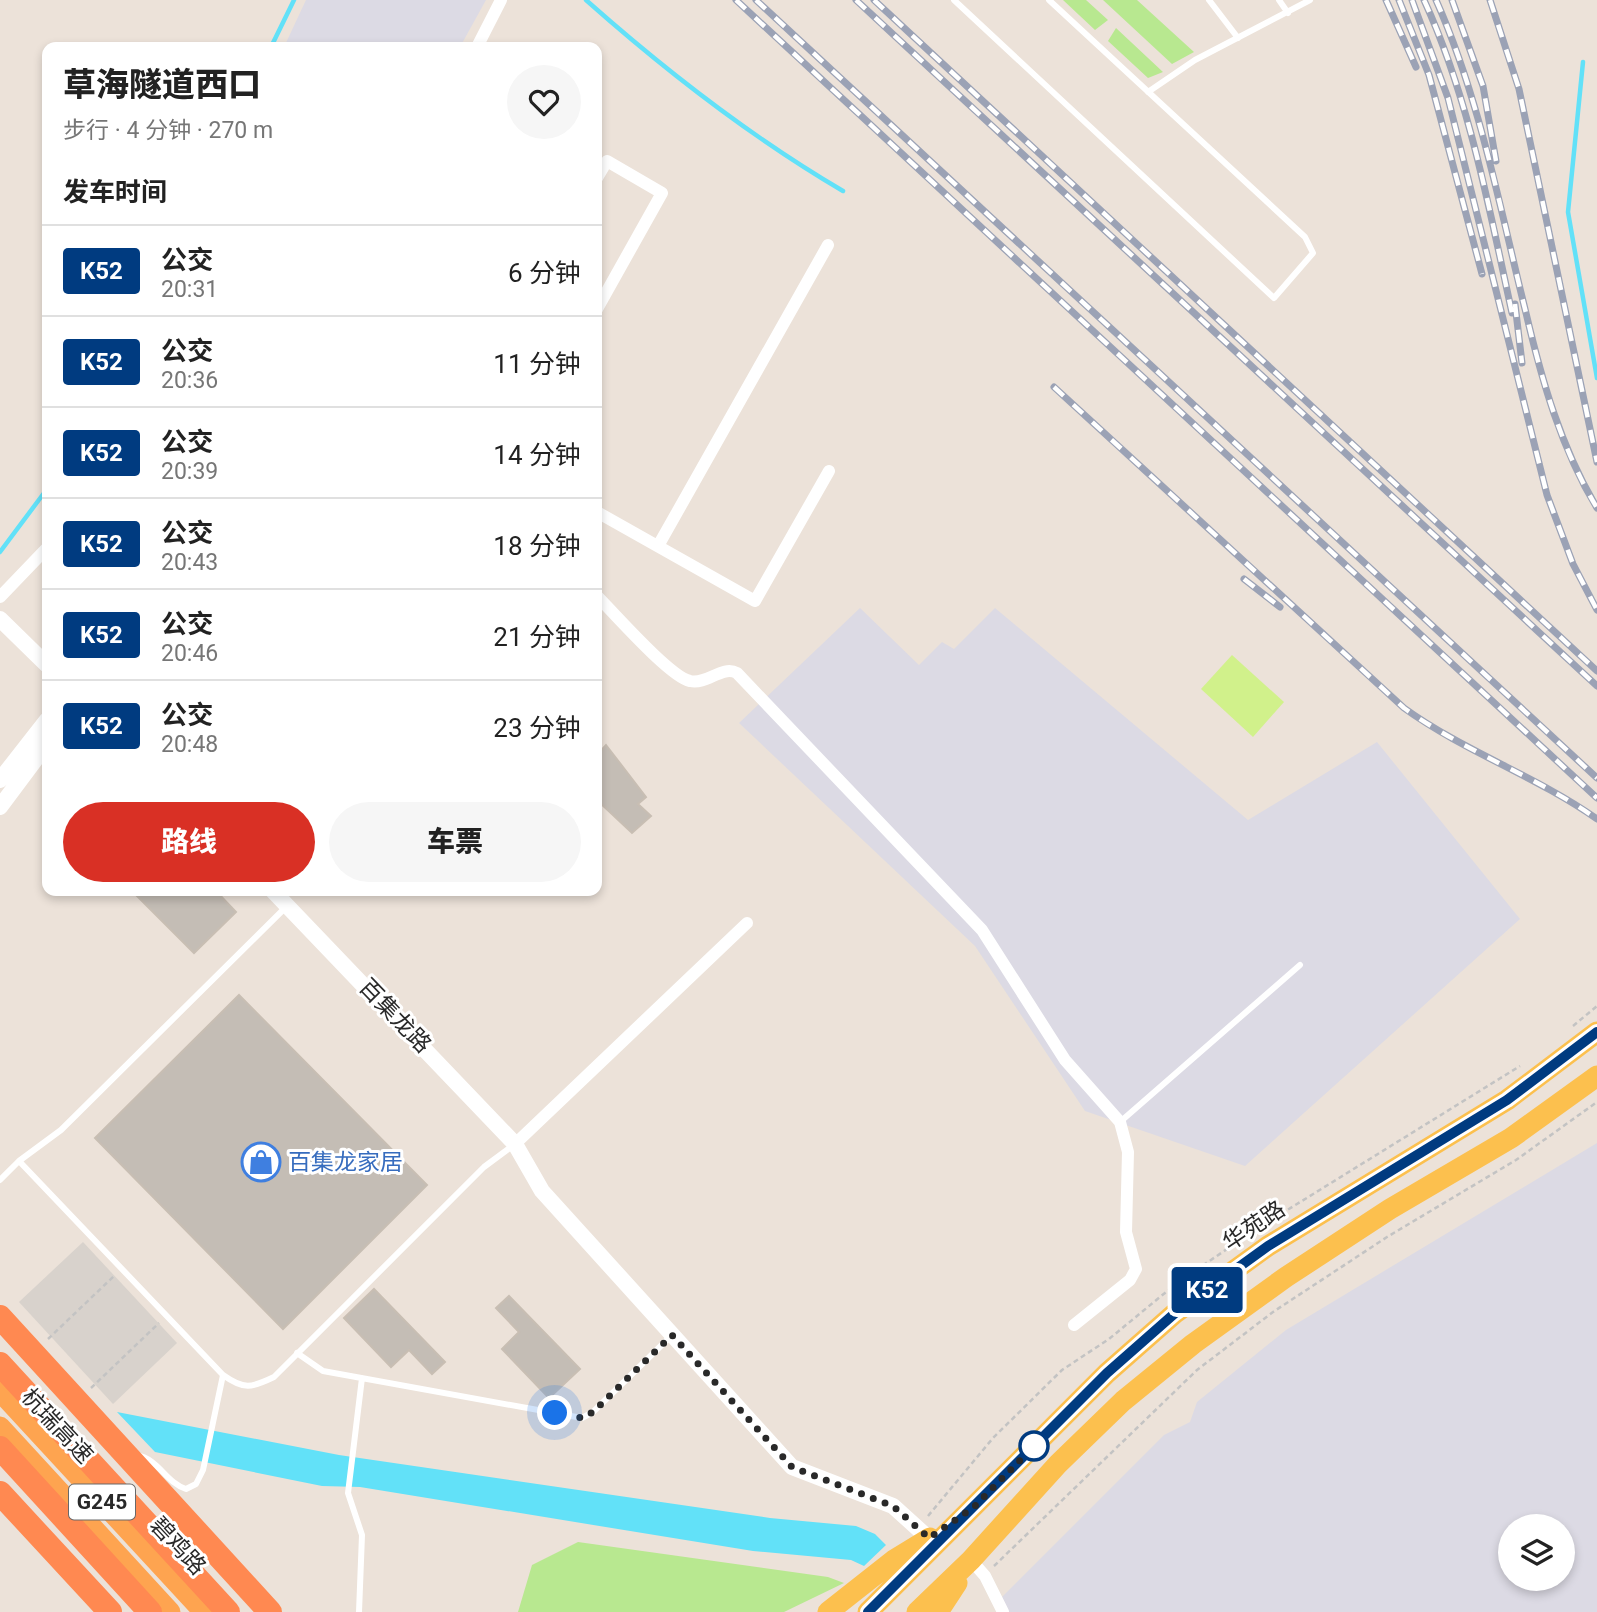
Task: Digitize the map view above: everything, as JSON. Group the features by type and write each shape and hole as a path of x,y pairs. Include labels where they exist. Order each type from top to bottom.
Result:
{"highway":[{"path":"0,1317 270,1612"},
{"name":"杭瑞高速","path":"0,1364 228,1612"},
{"name":"碧鸡路","path":"0,1391 204,1612"},
{"name":"G245","path":"0,1427 170,1612"},
{"path":"0,1448 150,1612"},
{"path":"0,1493 110,1612"}],"main road":[{"name":"华苑路","path":"932,1541 974,1507 1107,1373 1174,1314 1268,1246 1507,1100 1597,1032"},
{"path":"938,1612 978,1568 1058,1464 1123,1401 1193,1344 1286,1277 1390,1209 1511,1138 1597,1076"},
{"path":"828,1612 894,1560 932,1541"},
{"path":"868,1612 932,1541"},
{"path":"917,1612 978,1568"}],"street":[{"path":"480,42 501,0"},
{"path":"602,170 607,161 662,193 602,300"},
{"path":"658,546 828,246"},
{"path":"602,515 755,601 829,471"},
{"path":"0,597 42,553"},
{"path":"602,601 677,675 695,681 725,671 737,673 982,930 1065,1060 1120,1122 1128,1152 1126,1232 1136,1269 1130,1280 1074,1325"},
{"path":"0,618 42,660"},
{"path":"0,780 42,726"},
{"path":"0,807 42,751"},
{"name":"百集龙路","path":"278,896 515,1144 542,1191 792,1467 893,1506 932,1541"},
{"path":"515,1144 747,923"},
{"path":"978,1568 1003,1612"}],"lane":[{"path":"954,0 1275,298 1314,253 1305,237 1049,0"},
{"path":"1209,0 1238,38"},
{"path":"1279,0 1288,13"},
{"path":"1148,92 1195,60 1310,0"},
{"path":"0,1180 19,1161 61,1130 287,906"},
{"path":"1120,1122 1300,965"},
{"path":"19,1161 223,1375 238,1386 256,1386 274,1377 484,1167 515,1144"},
{"path":"297,1353 323,1371 582,1418 593,1412 672,1335"},
{"path":"125,1454 150,1457 175,1485 186,1489 196,1483 203,1470 212,1416 223,1375"},
{"path":"359,1612 362,1535 348,1493 362,1378"}],"path":[{"path":"978,1568 1197,1370 1273,1312 1387,1237 1516,1160 1597,1102"},
{"path":"33,1353 122,1268"},
{"path":"77,1401 166,1315"}],"shaded area":[{"path":"306,0 486,0 463,42 286,42"},
{"path":"860,608 919,665 942,642 954,649 995,608 1248,820 1377,742 1520,919 1245,1166 1085,1111 975,946 739,723"},
{"path":"1597,1143 1597,1612 1009,1612 1002,1597 1164,1435 1190,1422 1197,1402 1286,1330"},
{"path":"83,1242 177,1343 113,1404 19,1302"}],"green space":[{"path":"1063,0 1086,0 1108,20 1095,30"},
{"path":"1103,0 1137,0 1194,52 1172,64"},
{"path":"1116,28 1163,72 1148,78 1108,41"},
{"path":"1232,655 1284,702 1253,737 1201,689"},
{"path":"578,1542 828,1577 844,1583 784,1612 518,1612 532,1565"}],"water":[{"path":"117,1412 339,1455 770,1518 856,1526 875,1534 886,1545 864,1566 851,1560 753,1551 360,1487 322,1486 155,1452"}],"building":[{"path":"606,745 646,797 638,804 651,816 632,833 602,805 602,749"},
{"path":"137,896 221,896 236,912 194,953"},
{"name":"百集龙家居","path":"239,995 427,1185 283,1329 95,1138"},
{"path":"374,1289 445,1362 432,1374 409,1350 391,1367 344,1318"},
{"path":"509,1296 580,1369 549,1398 502,1349 519,1332 496,1308"}],"waterway":[{"path":"273,42 294,0"},
{"path":"586,0 647,52 742,126 843,191"},
{"path":"1583,62 1568,212 1597,378"},
{"path":"0,552 42,496"}],"railway":[{"path":"736,0 1597,798"},
{"path":"756,0 1597,778"},
{"path":"856,0 1597,686"},
{"path":"874,0 1597,671"},
{"path":"1386,0 1416,67"},
{"path":"1399,0 1429,75 1482,274"},
{"path":"1412,0 1448,98 1547,495 1573,564 1597,610"},
{"path":"1424,0 1440,37 1466,114 1512,313"},
{"path":"1436,0 1477,115 1546,389 1573,462 1597,508"},
{"path":"1452,0 1483,86 1496,161"},
{"path":"1490,0 1519,89 1597,462"},
{"path":"1515,304 1522,363"},
{"path":"1054,387 1404,708 1451,738 1550,790 1597,819"},
{"path":"1244,579 1280,607"}],"bus line":[{"name":"K52","path":"868,1612 1107,1373 1174,1314 1268,1246 1507,1100 1597,1032"}],"place":[{"name":"百集龙家居","path":"261,1162"}],"route":[{"path":"555,1413 582,1418 593,1412 672,1335 792,1467 893,1506 929,1538 974,1507 1034,1446"}]}
